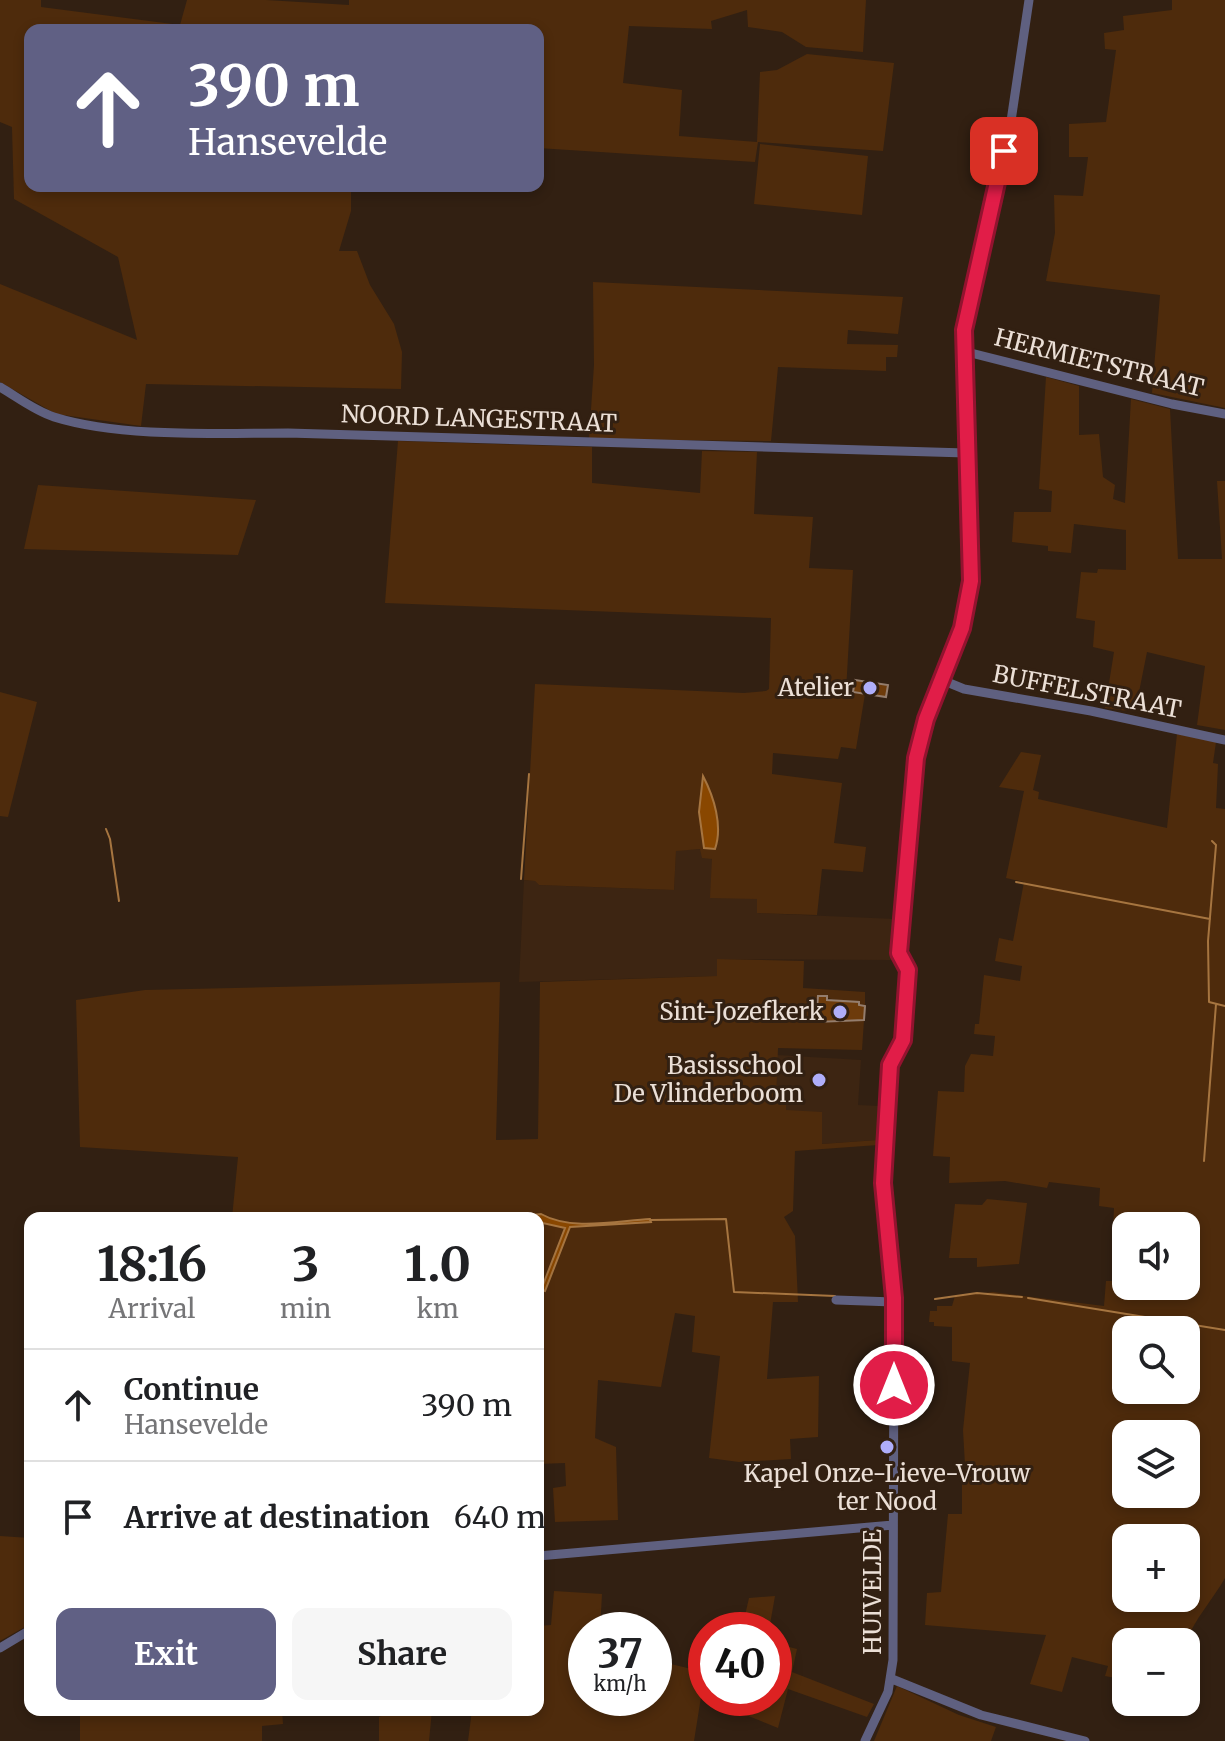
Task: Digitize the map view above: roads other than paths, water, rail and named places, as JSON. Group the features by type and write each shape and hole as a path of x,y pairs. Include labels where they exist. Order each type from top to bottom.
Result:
{"street":[{"name":"HUIVELDE","path":"865,1741 892,1679 894,1302 883,1183 890,1065 903,1040 908,970 899,953 914,768 926,719 962,628 971,581 963,351 967,312 1015,98 1029,0"},
{"name":"HERMIETSTRAAT","path":"963,351 1172,404 1225,414"},
{"name":"NOORD LANGESTRAAT","path":"0,387 51,416 82,424 182,433 288,433 966,453"},
{"name":"BUFFELSTRAAT","path":"942,680 964,689 1091,711 1225,740"},
{"path":"836,1300 894,1302"},
{"path":"544,1555 893,1525"},
{"path":"0,1648 24,1634"},
{"path":"892,1679 981,1715 1085,1741"}],"waterway":[{"path":"521,879 529,774"},
{"path":"106,829 119,901"},
{"path":"1212,841 1216,845 1208,941 1209,1002 1225,1006"},
{"path":"1016,882 1210,919"},
{"path":"1204,1161 1216,1004"},
{"path":"650,1220 726,1219 734,1292 835,1296"},
{"path":"935,1299 977,1293 1022,1297"},
{"path":"1028,1298 1225,1330"}],"place":[{"name":"Atelier","path":"870,688"},
{"name":"Sint-Jozefkerk","path":"840,1012"},
{"name":"Basisschool De Vlinderboom","path":"819,1080"},
{"name":"Kapel Onze-Lieve-Vrouw ter Nood","path":"887,1447"}]}
